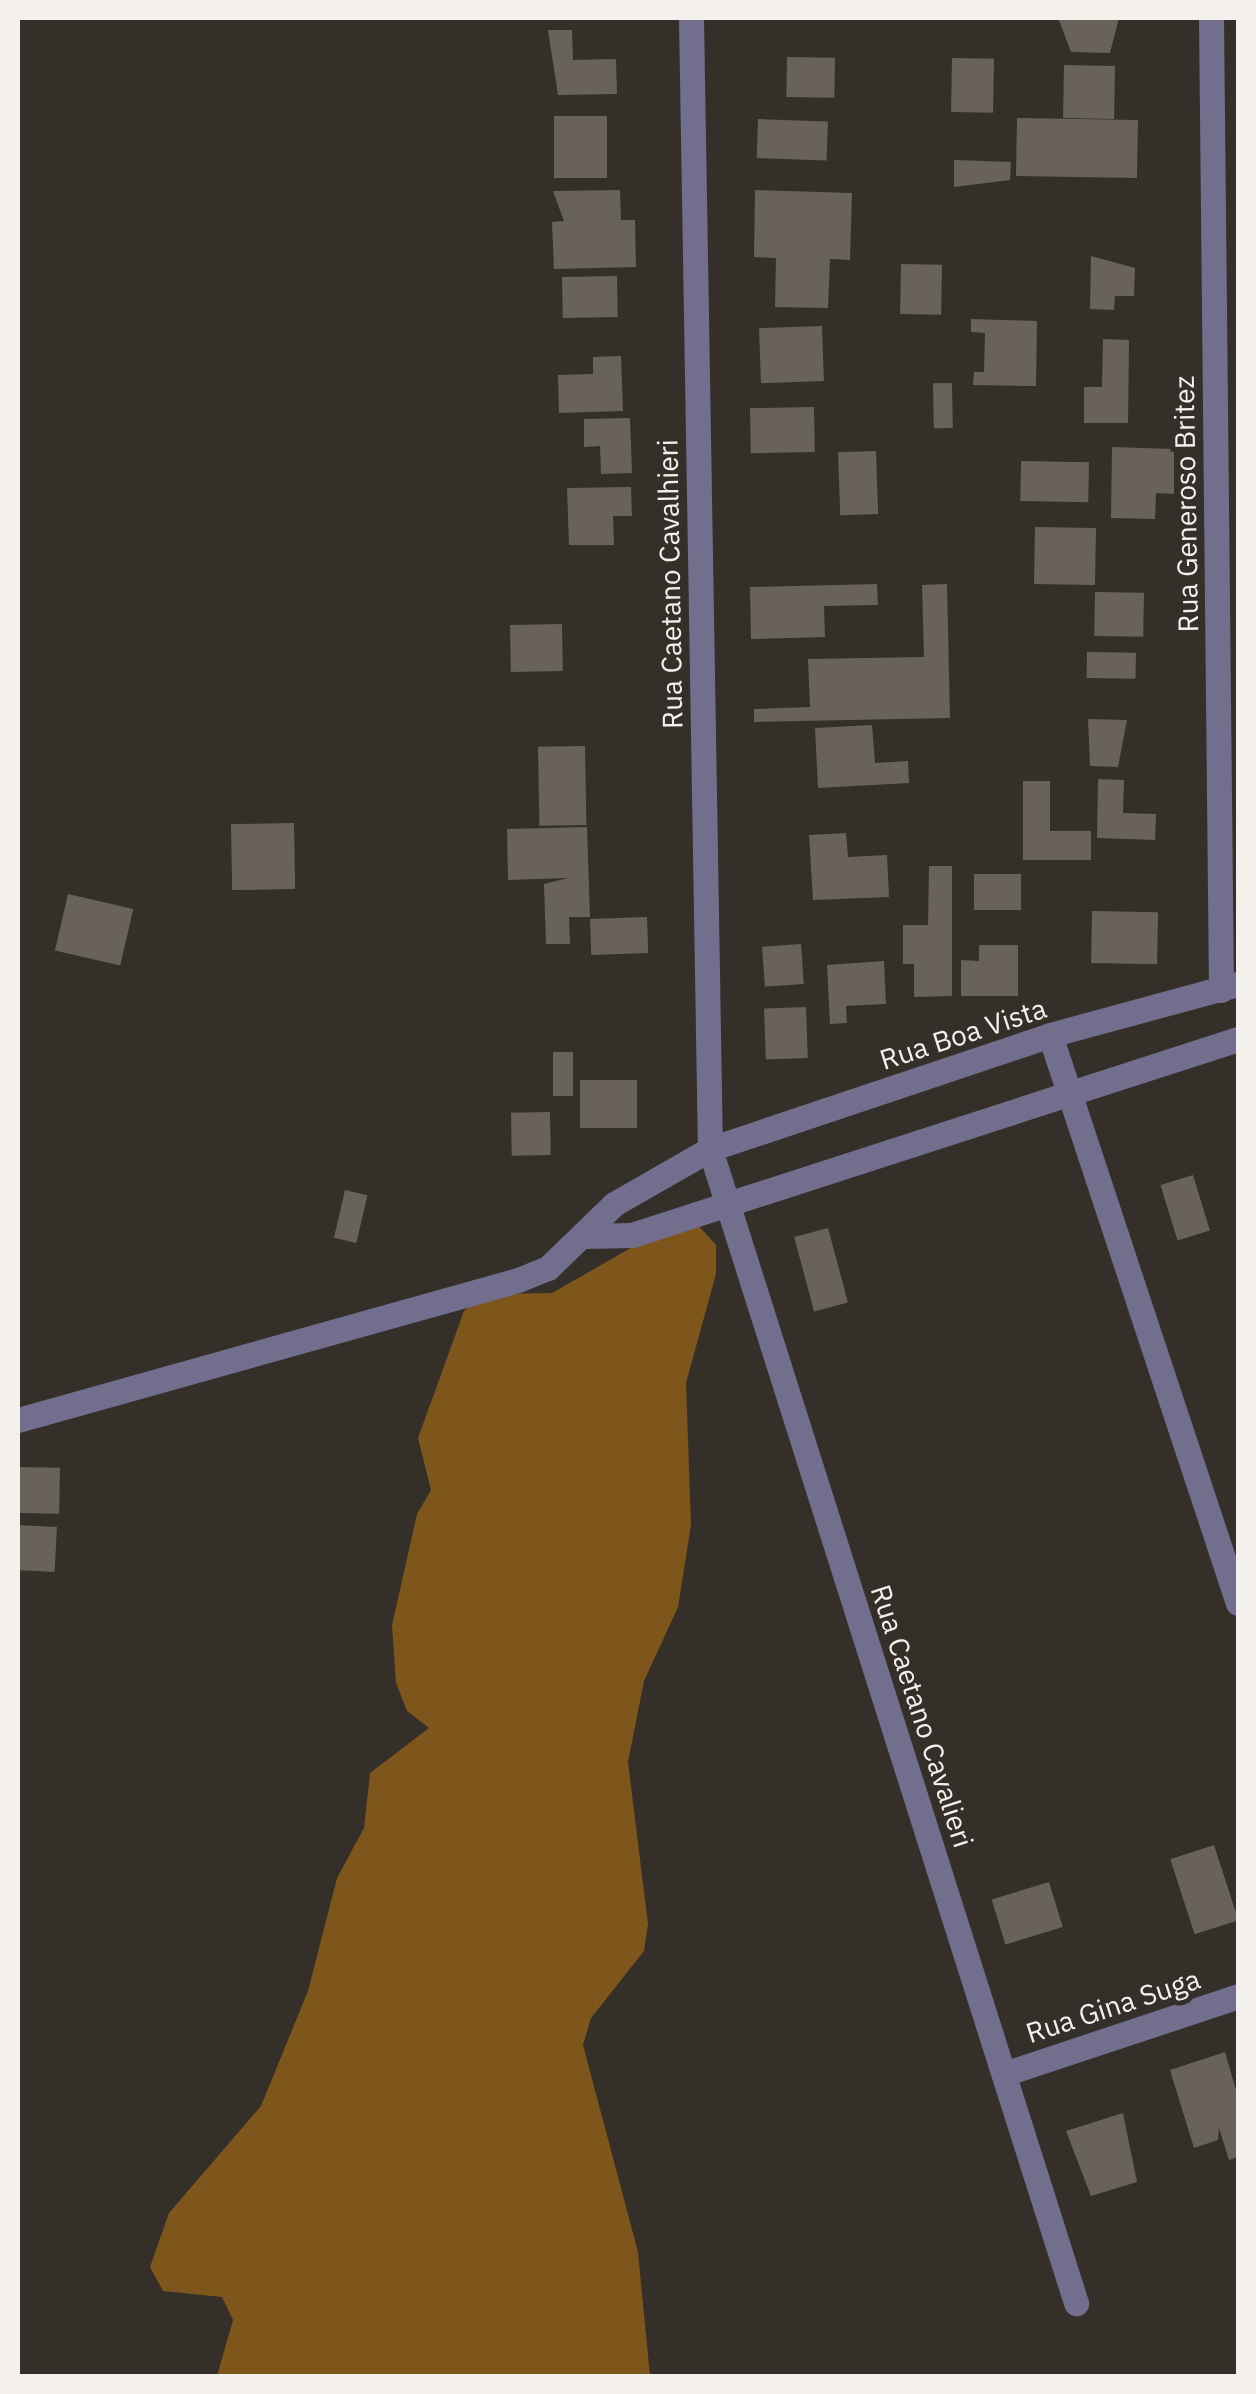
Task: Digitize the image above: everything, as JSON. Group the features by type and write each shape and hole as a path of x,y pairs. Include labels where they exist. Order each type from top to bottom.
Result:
{"street":[{"name":"Rua Caetano Cavalhieri","path":"691,18 710,1149"},
{"name":"Rua Generoso Britez","path":"1211,18 1230,987"},
{"name":"Rua Boa Vista","path":"18,1420 518,1280 584,1236 614,1204 710,1149 1050,1036 1230,987"},
{"path":"1050,1036 1238,1603"},
{"path":"584,1236 632,1235 1238,1039"},
{"name":"Rua Caetano Cavalieri","path":"710,1149 724,1204 1007,2073 1076,2303"},
{"name":"Rua Gina Suga","path":"1007,2073 1238,1996"}],"shaded area":[{"path":"697,1224 716,1245 716,1274 686,1383 691,1525 678,1607 644,1681 628,1762 648,1924 644,1951 591,2018 583,2045 638,2252 650,2376 217,2376 233,2320 222,2297 163,2291 150,2267 169,2213 261,2106 308,1991 337,1878 364,1828 370,1773 429,1728 407,1711 396,1683 392,1625 417,1514 431,1490 418,1438 464,1311 484,1294 552,1293 669,1226"}],"building":[{"path":"1058,18 1119,18 1110,53 1071,52"},
{"path":"548,30 572,30 573,60 616,59 617,94 558,95"},
{"path":"787,57 835,58 834,98 786,97"},
{"path":"952,58 994,59 993,113 951,112"},
{"path":"1064,65 1115,66 1114,119 1063,118"},
{"path":"554,116 607,116 607,178 554,178"},
{"path":"1017,118 1138,120 1137,178 1016,176"},
{"path":"758,119 828,121 827,160 757,158"},
{"path":"954,160 1011,162 1010,180 954,187"},
{"path":"620,190 621,220 635,220 636,267 554,269 552,222 564,221 553,191"},
{"path":"755,190 852,193 850,260 830,259 828,308 775,307 776,258 754,257"},
{"path":"1091,256 1135,268 1134,296 1115,296 1114,310 1090,309"},
{"path":"901,264 942,265 941,315 900,314"},
{"path":"617,276 618,317 563,318 562,277"},
{"path":"971,319 1037,321 1036,386 973,385 974,372 984,372 985,333 971,332"},
{"path":"822,326 824,381 761,383 759,328"},
{"path":"1103,339 1129,340 1128,423 1084,423 1084,387 1102,387"},
{"path":"621,356 623,411 559,413 558,375 593,374 593,357"},
{"path":"933,383 952,383 953,428 934,428"},
{"path":"814,407 815,452 751,453 750,408"},
{"path":"630,418 632,473 601,474 600,446 584,447 584,419"},
{"path":"1112,447 1174,449 1174,494 1156,493 1155,519 1111,518"},
{"path":"876,451 878,514 840,515 838,452"},
{"path":"1021,461 1089,462 1088,502 1020,501"},
{"path":"631,487 632,516 613,516 614,545 569,545 567,488"},
{"path":"1035,527 1096,528 1095,585 1034,584"},
{"path":"877,584 878,605 824,606 825,637 751,639 750,587"},
{"path":"947,584 950,718 754,722 754,709 810,707 808,659 924,657 922,585"},
{"path":"1095,592 1144,593 1143,637 1094,636"},
{"path":"562,624 563,671 511,672 510,625"},
{"path":"1087,652 1136,653 1136,679 1087,678"},
{"path":"1088,719 1127,720 1118,767 1090,766"},
{"path":"872,725 875,763 908,761 909,783 818,788 815,728"},
{"path":"585,746 586,825 539,826 538,747"},
{"path":"1098,779 1124,780 1123,813 1156,814 1155,840 1097,838"},
{"path":"1023,781 1050,781 1050,831 1091,831 1091,860 1023,860"},
{"path":"294,823 295,889 232,890 231,824"},
{"path":"587,827 590,917 569,917 570,944 546,944 544,884 568,878 508,880 507,829"},
{"path":"846,833 848,857 887,855 889,897 813,900 809,835"},
{"path":"929,866 952,866 952,996 914,997 914,964 903,964 903,925 928,925"},
{"path":"974,874 1021,874 1021,910 974,910"},
{"path":"68,894 133,909 120,966 55,951"},
{"path":"1092,911 1158,912 1157,964 1091,963"},
{"path":"647,917 648,953 591,955 590,919"},
{"path":"801,944 804,984 765,987 762,947"},
{"path":"979,945 1018,945 1018,996 961,996 961,960 979,961"},
{"path":"884,961 886,1004 846,1006 847,1023 830,1024 827,965"},
{"path":"806,1007 808,1058 766,1059 764,1008"},
{"path":"553,1052 573,1052 573,1096 553,1096"},
{"path":"580,1080 637,1080 637,1128 580,1128"},
{"path":"550,1112 551,1155 512,1156 511,1113"},
{"path":"1193,1175 1210,1230 1177,1240 1160,1185"},
{"path":"345,1190 367,1195 356,1243 334,1238"},
{"path":"828,1228 848,1302 814,1311 794,1237"},
{"path":"18,1467 60,1468 59,1514 18,1513"},
{"path":"18,1525 57,1527 55,1572 18,1570"},
{"path":"1214,1845 1238,1920 1195,1934 1170,1859"},
{"path":"1049,1882 1063,1927 1005,1944 992,1900"},
{"path":"1225,2052 1238,2097 1238,2157 1229,2160 1219,2128 1218,2140 1194,2148 1170,2070"},
{"path":"1123,2113 1137,2182 1091,2196 1066,2131"}]}
